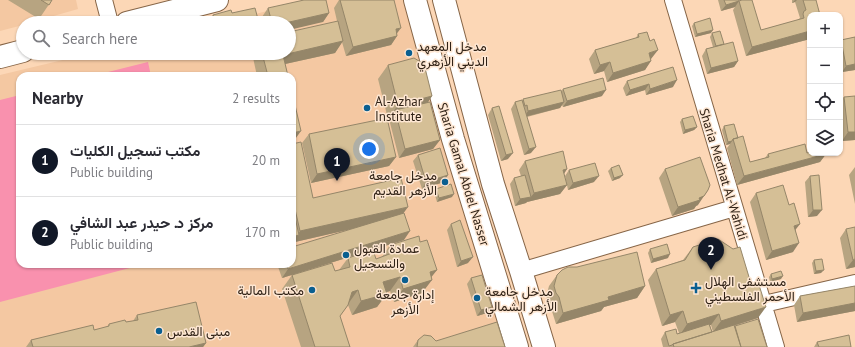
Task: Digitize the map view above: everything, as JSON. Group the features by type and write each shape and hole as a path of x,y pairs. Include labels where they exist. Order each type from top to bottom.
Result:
{"main road":[{"path":"154,16 216,0"},
{"name":"Sharia Gamal Abdel Nasser","path":"415,0 453,139 517,347"},
{"name":"Sharia Gamal Abdel Nasser","path":"444,0 493,184 544,347"},
{"path":"0,57 16,53"}],"street":[{"path":"104,0 108,16"},
{"name":"Sharia Medhat Al-Wahidi","path":"673,0 776,347"},
{"path":"521,271 734,208"},
{"path":"764,304 855,283"}],"shaded area":[{"path":"0,0 76,0 78,9 54,16 16,16 16,27 0,31"},
{"path":"302,0 407,0 508,347 0,347 0,75 63,60 296,60 296,16 247,16 280,8"},
{"path":"148,62 150,72 108,72"},
{"path":"16,96 16,268 130,268 0,302 0,100"}],"building":[{"path":"41,0 52,0 49,5"},
{"path":"304,0 326,0 329,13 296,20 296,16 270,16 268,8"},
{"path":"340,0 394,0 401,28 396,29 397,36 353,47"},
{"path":"724,0 739,0 739,1 726,5"},
{"path":"752,0 761,30 804,18 803,14 806,10 803,0 816,0 819,12 807,12 807,32 752,47 739,1"},
{"path":"255,8 257,16 213,15 231,10 232,13"},
{"path":"710,18 713,30 697,34 694,23"},
{"path":"338,21 343,41 296,52 296,30"},
{"path":"720,31 724,44 716,46 712,33"},
{"path":"647,32 650,41 654,39 658,50 649,53 651,61 613,73 610,62 600,65 595,50 639,37 638,34"},
{"path":"855,37 855,64 846,66 843,50 843,40"},
{"path":"733,42 738,61 711,68 706,49"},
{"path":"414,58 424,64 432,96 398,105 388,65"},
{"path":"264,60 284,60 287,72 267,72"},
{"path":"673,67 677,80 650,89 649,84 630,90 627,81"},
{"path":"603,78 606,90 567,101 563,89"},
{"path":"561,90 564,102 528,111 527,105 525,106 523,99"},
{"path":"855,96 855,132 848,132 844,97"},
{"path":"522,100 536,147 529,149 515,102"},
{"path":"430,102 440,140 405,149 395,110"},
{"path":"499,106 513,153 506,155 492,108"},
{"path":"296,109 301,131 296,132"},
{"path":"693,116 697,127 685,130 682,119"},
{"path":"387,118 396,157 317,174 309,134"},
{"path":"734,124 738,138 728,142 724,126"},
{"path":"743,136 750,162 769,157 768,154 805,144 807,156 819,156 744,176 733,139"},
{"path":"301,142 313,198 401,178 408,207 300,231 296,214 296,143"},
{"path":"440,148 448,175 426,182 418,155"},
{"path":"563,151 567,169 563,170 567,185 534,193 525,161"},
{"path":"700,157 710,185 708,190 704,196 699,198 700,200 678,207 665,169"},
{"path":"595,163 599,176 573,183 569,170"},
{"path":"619,165 623,175 614,178 611,168"},
{"path":"525,175 531,197 520,199 514,178"},
{"path":"819,175 822,210 813,210 810,176"},
{"path":"451,184 454,194 439,198 436,189"},
{"path":"783,185 789,205 794,203 800,224 794,226 799,243 772,251 756,193"},
{"path":"404,213 410,231 296,267 296,246"},
{"path":"460,220 473,257 461,261 451,224"},
{"path":"296,222 299,235 296,236"},
{"path":"855,227 855,259 853,260 846,229"},
{"path":"419,236 420,242 427,240 437,270 430,272 432,280 403,289 400,277 383,282 387,294 361,301 358,290 352,292 348,305 340,316 350,347 315,347 292,275 332,263 335,271 350,267 348,258 373,250 376,259 392,253 390,245"},
{"name":"مستشفى الهلال الأحمر الفلسطيني","path":"718,239 733,249 740,247 752,287 759,285 766,307 721,321 719,314 687,324 683,311 670,315 656,269 685,260 693,247"},
{"path":"667,244 670,254 653,259 650,249"},
{"path":"637,252 645,286 608,297 609,300 563,313 559,297 554,286 557,275 562,270 568,267 577,267"},
{"path":"822,259 824,270 816,271 814,260"},
{"path":"781,271 783,276 772,279 771,274"},
{"path":"482,275 492,307 481,310 471,278"},
{"path":"855,286 855,303 803,313 800,296"},
{"path":"196,302 206,343 189,347 33,347 31,340 93,325 94,330 125,320 126,322 138,320 137,315"},
{"path":"758,319 767,347 741,347 735,326"},
{"path":"497,322 505,347 417,347 418,340 424,335 431,336 436,341"},
{"path":"709,324 712,332 669,346 665,332 676,329 677,334"},
{"path":"734,325 741,347 674,347 673,344"},
{"path":"849,335 851,347 819,347 817,342"}],"place":[{"name":"مدخل المعهد الديني الأزهري","path":"409,53"},
{"name":"Al-Azhar Institute","path":"367,108"},
{"name":"مكتب تسجيل الكليات","path":"337,181"},
{"name":"مدخل جامعة الأزهر القديم","path":"445,182"},
{"name":"عمادة القبول والتسجيل","path":"346,255"},
{"name":"مركز د. حيدر عبد الشافي","path":"711,270"},
{"name":"إدارة جامعة الأزهر","path":"405,280"},
{"name":"مستشفى الهلال الأحمر الفلسطيني","path":"696,288"},
{"name":"مكتب المالية","path":"312,290"},
{"name":"مدخل جامعة الأزهر الشمالي","path":"477,298"},
{"name":"مبنى القدس","path":"159,331"}]}
